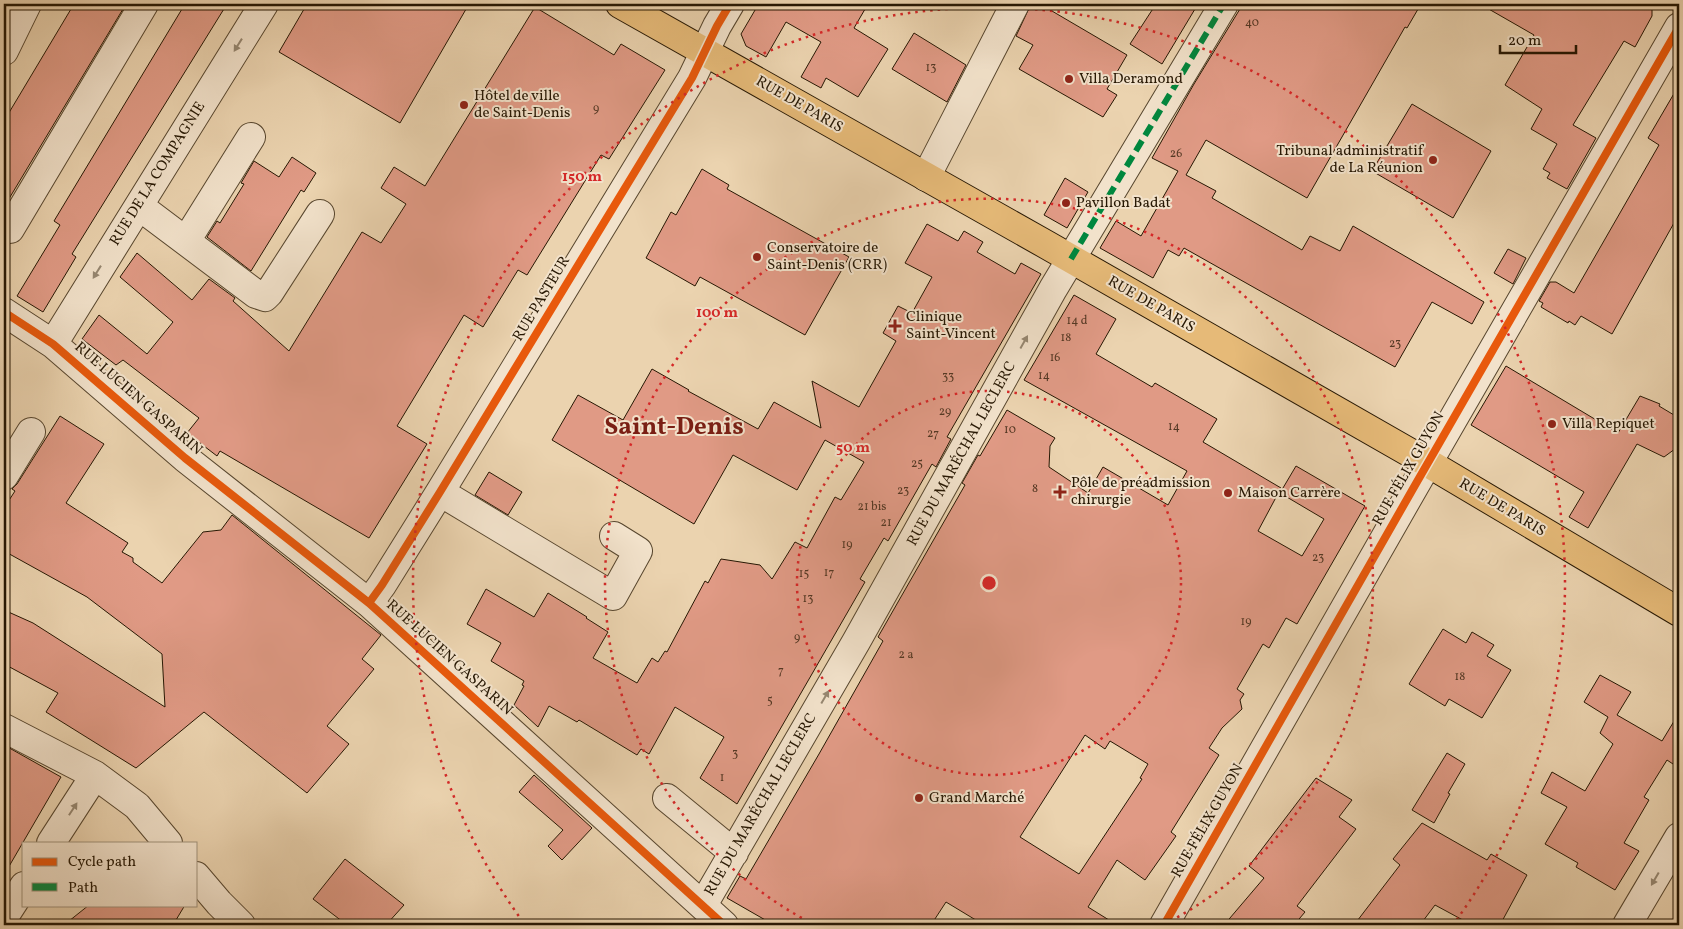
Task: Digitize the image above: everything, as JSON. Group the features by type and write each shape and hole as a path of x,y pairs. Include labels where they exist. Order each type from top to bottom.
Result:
{"main road":[{"name":"RUE DE PARIS","path":"620,4 1071,259 1428,464 1679,612"}],"street":[{"path":"4,52 27,4"},
{"path":"10,229 144,4"},
{"name":"RUE DE LA COMPAGNIE","path":"53,344 264,4"},
{"name":"RUE PASTEUR","path":"369,603 382,586 440,492 692,78 717,26 730,4"},
{"path":"926,177 1015,4"},
{"name":"RUE DU MARÉCHAL LECLERC","path":"703,905 856,642 1071,259 1224,4"},
{"name":"RUE FÉLIX GUYON","path":"1164,925 1679,27"},
{"path":"186,241 251,137"},
{"path":"139,206 256,294 265,297 320,214"},
{"name":"RUE LUCIEN GASPARIN","path":"4,312 53,344 185,458 369,603 724,925"},
{"path":"4,476 31,432"},
{"path":"440,492 613,596 638,551 614,536"},
{"path":"4,728 95,775 136,806 167,842"},
{"path":"52,842 95,775"},
{"path":"668,798 734,853"},
{"path":"1627,925 1679,837"},
{"path":"198,878 219,903 242,925"},
{"path":"4,917 22,889"}],"building":[{"path":"74,4 126,4 4,207 4,121"},
{"path":"185,4 227,4 72,254 76,257 43,312 17,296 60,225 54,221"},
{"path":"307,4 469,4 400,123 279,52"},
{"path":"755,4 868,4 854,28 888,49 858,97 826,78 821,88 801,77 821,42 786,22 766,57 746,46 741,34 758,5"},
{"name":"Villa Deramond","path":"1031,4 1040,4 1127,55 1107,89 1117,95 1103,117 1019,69 1033,45 1016,36"},
{"path":"1156,4 1198,4 1162,64 1130,44"},
{"path":"1243,4 1421,4 1407,28 1405,27 1307,198 1206,140 1186,175 1216,191 1212,198 1302,250 1310,236 1340,251 1353,226 1484,302 1472,324 1432,302 1395,367 1184,248 1179,256 1168,250 1153,278 1100,248 1116,221 1141,236 1178,171 1152,158"},
{"path":"1480,4 1644,4 1652,8 1652,16 1635,47 1624,41 1573,125 1596,138 1567,189 1547,178 1550,173 1543,169 1557,144 1531,129 1542,109 1505,85 1534,35"},
{"path":"535,7 614,55 621,44 665,70 609,159 601,155 527,275 518,270 483,327 464,315 397,426 427,444 369,538 220,451 217,456 187,433 199,418 123,360 116,365 82,339 99,315 147,354 173,322 120,277 137,253 192,300 209,279 235,298 233,301 289,351 362,232 381,243 406,204 381,188 394,167 425,186"},
{"path":"914,33 966,65 947,102 892,69"},
{"path":"1679,85 1679,214 1612,334 1581,316 1575,325 1569,321 1568,323 1541,307 1543,303 1539,301 1550,282 1556,282 1574,293 1659,145 1648,138"},
{"path":"1412,104 1491,151 1453,218 1372,171"},
{"path":"292,157 316,173 304,192 301,190 251,271 207,237 217,221 220,223 244,184 241,183 254,161 279,177"},
{"path":"702,169 729,185 727,189 849,257 805,335 700,277 695,286 646,258 671,212 676,215"},
{"name":"Pavillon Badat","path":"1065,178 1088,192 1067,228 1044,215"},
{"path":"927,224 958,241 964,231 983,242 977,252 1015,274 1021,263 1041,274 947,437 951,439 936,467 932,464 888,541 884,538 860,579 865,582 737,804 700,778 724,737 675,707 649,754 641,749 637,755 579,720 577,722 549,706 538,727 514,705 524,686 522,685 524,681 491,661 501,643 467,624 486,589 534,617 548,593 587,617 608,632 593,658 637,683 652,658 658,662 665,651 667,652 705,581 708,583 721,559 760,565 772,579 795,542 807,548 835,497 841,500 864,462 825,440 797,490 733,455 694,524 552,440 578,395 623,420 652,369 758,429 774,402 821,428 812,381 859,407 896,341 883,333 898,306 912,313 932,277 905,263"},
{"path":"1508,249 1526,258 1513,284 1494,273"},
{"path":"1074,295 1116,319 1096,354 1152,387 1155,383 1217,419 1203,442 1281,488 1258,531 1302,556 1324,519 1280,493 1296,466 1365,506 1297,624 1286,618 1269,648 1263,644 1237,689 1244,694 1240,700 1242,709 1222,728 1209,748 1219,755 1171,832 1176,836 1145,880 1117,860 1088,907 1117,925 984,925 946,902 931,925 774,925 727,898 740,876 746,879 819,754 883,641 878,637 965,485 962,483 1007,410 1055,438 1050,446 1049,467 1088,493 1103,467 1168,505 1187,471 1024,380","holes":["1085,735 1105,749 1110,741 1148,764 1140,778 1142,779 1079,874 1020,837"]},
{"path":"1506,366 1618,433 1640,396 1660,404 1659,406 1679,418 1679,446 1664,457 1637,444 1588,528 1569,517 1584,492 1471,425"},
{"path":"60,416 104,444 66,503 128,543 122,552 133,558 133,562 162,583 203,532 221,530 232,515 381,635 362,659 374,669 327,726 349,744 307,793 204,712 136,768 46,712 58,693 4,664 4,610 33,623 165,707 162,654 87,597 4,551 4,508 15,491 12,489"},
{"path":"489,472 522,492 508,515 475,495"},
{"path":"1443,629 1466,643 1472,632 1494,645 1487,656 1511,670 1482,718 1449,699 1445,706 1409,684"},
{"path":"1600,675 1631,692 1617,715 1662,741 1679,713 1679,768 1667,760 1644,797 1649,800 1624,843 1639,851 1615,890 1576,867 1578,863 1545,844 1567,807 1541,793 1552,772 1585,791 1613,744 1600,733 1608,717 1584,702"},
{"path":"4,745 61,777 4,875"},
{"path":"1447,753 1465,764 1448,793 1450,794 1434,823 1412,810"},
{"path":"534,775 592,828 562,860 548,846 563,830 519,792"},
{"path":"1316,778 1352,800 1339,817 1356,829 1297,906 1305,912 1294,925 1224,925 1264,878 1249,866"},
{"path":"1422,823 1487,860 1491,854 1527,875 1500,925 1472,925 1435,905 1420,925 1354,925 1400,865 1393,859"},
{"path":"345,859 404,905 386,925 347,925 313,899"},
{"path":"88,906 184,906 173,925 64,925"}],"marked path":[{"path":"1071,259 1224,4"}],"cycle path":[{"path":"369,603 440,492 692,78 717,26 730,4"},
{"path":"1164,925 1679,27"},
{"path":"4,312 53,344 185,458 369,603 724,925"}],"place":[{"name":"Villa Deramond","path":"1069,79"},
{"name":"Hôtel de ville de Saint-Denis","path":"464,105"},
{"name":"Tribunal administratif de La Réunion","path":"1433,160"},
{"name":"Pavillon Badat","path":"1066,203"},
{"name":"Conservatoire de Saint-Denis (CRR)","path":"757,257"},
{"name":"Clinique Saint-Vincent","path":"895,326"},
{"name":"Villa Repiquet","path":"1552,424"},
{"name":"Pôle de préadmission chirurgie","path":"1060,492"},
{"name":"Maison Carrère","path":"1228,493"},
{"name":"Grand Marché","path":"919,798"}],"district":[{"name":"Saint-Denis","path":"674,427"}]}
